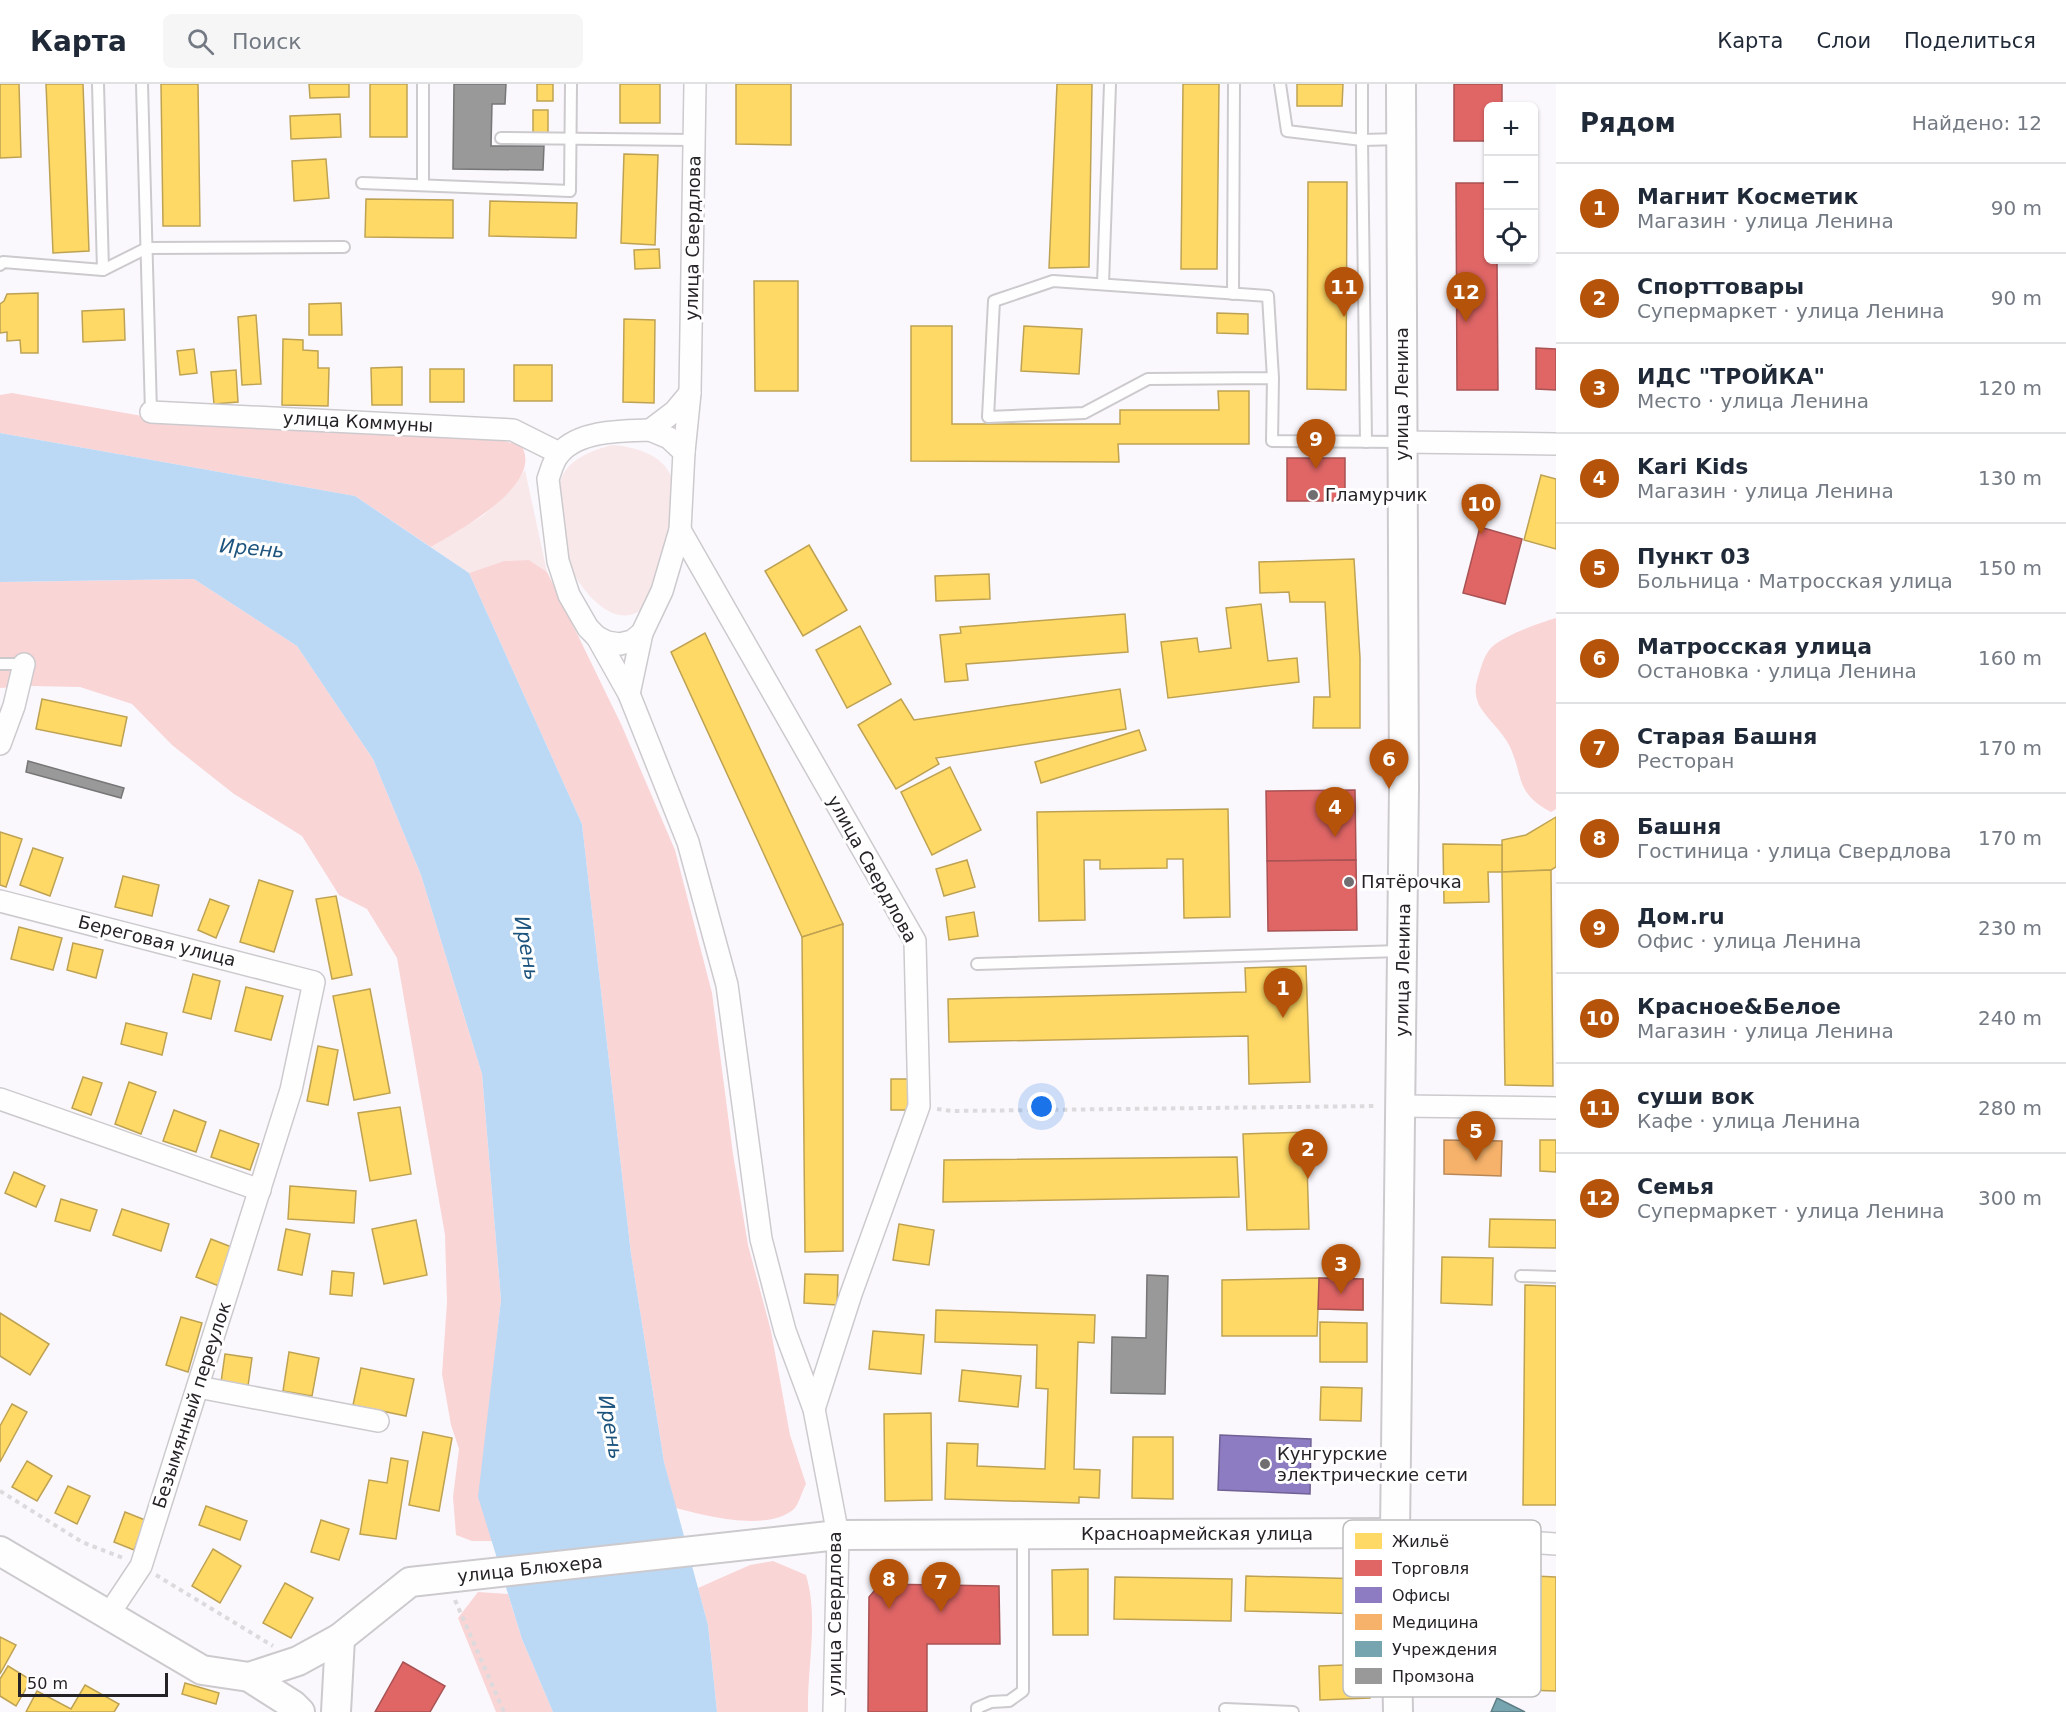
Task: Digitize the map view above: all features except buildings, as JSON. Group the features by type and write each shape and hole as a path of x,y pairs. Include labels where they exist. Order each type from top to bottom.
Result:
{"street":[{"name":"улица Свердлова","path":"642,633 662,591 680,530 690,393 695,84"},
{"name":"улица Ленина","path":"1395,1520 1404,788 1401,84"},
{"path":"651,430 675,411 690,393"},
{"name":"улица Коммуны","path":"152,412 513,430 560,453"},
{"path":"560,453 576,441 608,432 651,430 669,438 684,452"},
{"path":"1402,442 1556,444"},
{"name":"улица Свердлова","path":"560,453 552,466 548,479 558,561 569,595 588,628 597,637 629,694 688,842 727,986 761,1239 785,1331 814,1409 838,1535 834,1712"},
{"name":"улица Свердлова","path":"680,530 915,941 919,1106 851,1294 814,1409"},
{"path":"597,637 607,642 620,644 632,641 642,633"},
{"path":"629,694 642,633"},
{"path":"0,744 14,706 24,664"},
{"name":"Береговая улица","path":"0,901 314,982"},
{"name":"Безымянный переулок","path":"109,1614 141,1566 291,1090 314,982"},
{"path":"0,1099 260,1190"},
{"path":"1401,1106 1556,1108"},
{"path":"198,1387 378,1421"},
{"name":"Красноармейская улица","path":"838,1535 1343,1533"},
{"name":"улица Блюхера","path":"249,1677 297,1661 340,1638 410,1582 838,1535"},
{"name":"Красноармейская улица","path":"1541,1543 1556,1544"},
{"name":"улица Блюхера","path":"0,1551 202,1670 249,1677 293,1705 300,1712"},
{"path":"336,1712 340,1638"},
{"name":"улица Ленина","path":"1398,1697 1398,1712"}],"lane":[{"path":"98,84 104,270"},
{"path":"142,84 152,412"},
{"path":"423,84 423,186"},
{"path":"363,183 570,191 571,84"},
{"path":"1103,284 1110,84"},
{"path":"1233,294 1234,84"},
{"path":"1280,84 1287,131 1362,140 1401,139"},
{"path":"1362,84 1366,442"},
{"path":"501,138 694,140"},
{"path":"0,265 3,262 104,270 147,248 344,247"},
{"path":"1273,378 1148,379 1084,413 987,417 994,301 1053,280 1268,296 1273,378 1272,441 1402,442"},
{"path":"0,664 24,664"},
{"path":"977,964 1403,951"},
{"path":"1521,1275 1556,1277"},
{"path":"977,1712 978,1708 991,1702 1009,1701 1023,1691 1023,1535"},
{"path":"1225,1709 1293,1712"}],"path":[{"path":"919,1106 952,1111 1401,1106"},
{"path":"457,1577 452,1592 504,1712"}],"shaded area":[{"path":"12,393 148,417 489,438 521,445 525,460 521,475 511,490 496,505 431,547 355,496 0,433 0,395"},
{"path":"612,445 637,449 653,456 666,467 672,481 671,514 664,562 645,606 629,615 617,614 605,609 583,588 575,576 564,552 558,505 560,482 569,466 584,455"},
{"path":"525,470 547,572 529,560 504,561 469,573 431,547 484,515 511,489"},
{"path":"529,560 547,572 621,724 675,850 712,993 733,1154 748,1245 771,1331 790,1435 806,1484 794,1509 768,1520 719,1518 676,1508 664,1462 631,1254 582,824 469,573 504,561"},
{"path":"194,579 297,646 373,759 421,875 482,1074 501,1300 479,1497 492,1541 472,1541 456,1535 453,1497 459,1449 451,1425 442,1374 447,1302 445,1235 397,958 367,909 339,895 302,836 234,794 172,745 132,704 80,687 0,688 0,582"},
{"path":"1556,618 1556,809 1551,812 1539,805 1525,790 1509,745 1482,710 1477,701 1476,690 1483,663 1493,646 1532,626"},
{"path":"773,1561 806,1575 810,1591 812,1625 808,1712 717,1712 708,1625 698,1588 750,1565"},
{"path":"478,1592 508,1594 522,1639 553,1712 496,1712 458,1618"}],"water":[{"name":"Ирень","path":"0,433 355,496 469,573 582,824 631,1254 664,1462 708,1625 717,1712 553,1712 522,1639 478,1497 501,1300 482,1074 421,875 373,759 297,646 194,579 0,582"}],"place":[{"name":"суши вок","path":"1344,317"},
{"name":"Семья","path":"1466,322"},
{"name":"Дом.ru","path":"1316,469"},
{"name":"Гламурчик","path":"1313,495"},
{"name":"Красное&Белое","path":"1481,534"},
{"name":"Матросская улица","path":"1389,789"},
{"name":"Kari Kids","path":"1335,837"},
{"name":"Пятёрочка","path":"1349,882"},
{"name":"Магнит Косметик","path":"1283,1018"},
{"name":"Пункт 03","path":"1476,1161"},
{"name":"Спорттовары","path":"1308,1179"},
{"name":"ИДС \"ТРОЙКА\"","path":"1341,1294"},
{"name":"Кунгурские электрические сети","path":"1265,1464"},
{"name":"Башня","path":"889,1609"},
{"name":"Старая Башня","path":"941,1612"}]}
